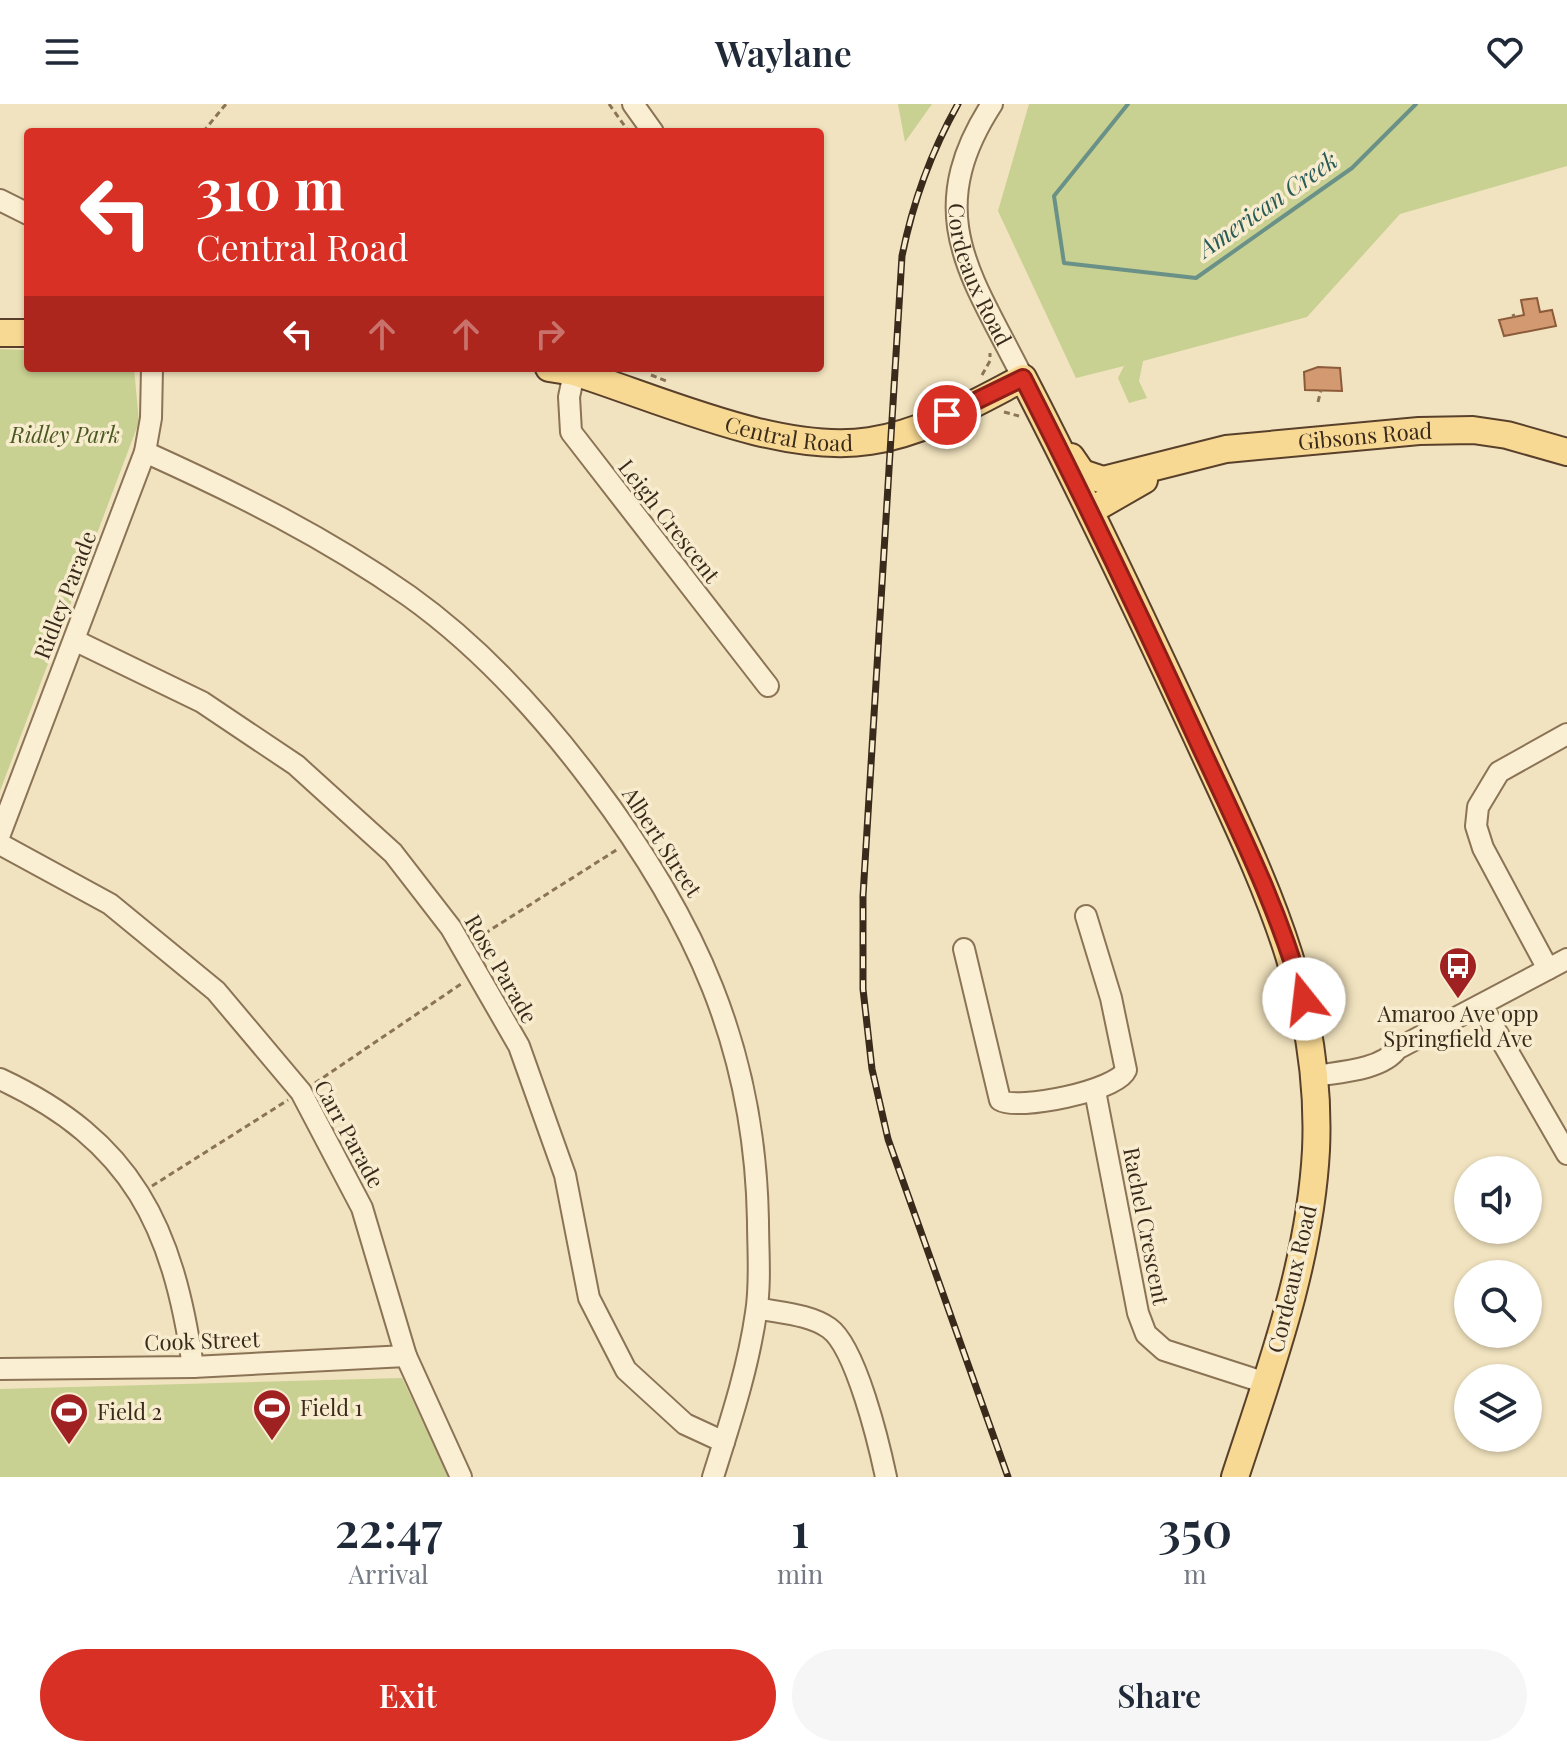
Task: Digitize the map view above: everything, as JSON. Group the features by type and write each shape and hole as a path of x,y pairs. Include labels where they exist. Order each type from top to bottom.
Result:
{"main road":[{"path":"0,333 24,333"},
{"name":"Central Road","path":"575,372 773,435 830,444 901,434 1023,378"},
{"name":"Cordeaux Road","path":"1023,378 1034,419 1090,511 1267,887 1304,999 1314,1070 1316,1149 1310,1210 1296,1284 1235,1477"},
{"name":"Gibsons Road","path":"1034,419 1091,479 1119,478 1226,449 1419,431 1473,430 1507,435 1567,452"},
{"name":"Gibsons Road","path":"1090,511 1151,476 1163,465"}],"street":[{"path":"633,104 650,128"},
{"name":"Cordeaux Road","path":"992,104 972,138 962,164 957,197 957,234 966,268 1023,378"},
{"path":"0,200 24,212"},
{"name":"Ridley Parade","path":"0,834 145,452 151,418 152,372"},
{"name":"Leigh Crescent","path":"566,372 571,432 768,686"},
{"name":"Albert Street","path":"145,452 317,535 412,598 502,676 566,747 635,838 686,924 717,992 745,1084 757,1176 757,1308 747,1366 713,1477"},
{"name":"Rose Parade","path":"74,640 202,702 296,765 393,853 463,948 519,1046 565,1175 589,1298 626,1370 685,1424 724,1442"},
{"path":"1548,969 1483,848 1476,826 1478,807 1499,772 1567,734"},
{"name":"Carr Parade","path":"0,844 110,904 216,991 301,1092 362,1208 406,1356 461,1477"},
{"path":"964,949 1000,1100 1019,1104 1095,1091 1119,1080 1126,1070 1111,998 1086,916"},
{"path":"1314,1070 1397,1049 1567,959"},
{"path":"1481,1005 1567,1154"},
{"path":"0,1079 46,1103 93,1138 140,1193 163,1235 184,1306 193,1367"},
{"name":"Rachel Crescent","path":"1095,1091 1138,1313 1146,1334 1164,1350 1266,1383"},
{"path":"757,1308 813,1320 836,1336 869,1408 886,1477"},
{"name":"Cook Street","path":"0,1369 193,1367 406,1356"}],"path":[{"path":"206,128 226,104"},
{"path":"609,104 626,128"},
{"path":"640,372 672,383"},
{"path":"976,380 983,374"},
{"path":"1318,402 1321,390"},
{"path":"1002,412 1011,411 1034,419"},
{"path":"463,948 635,838"},
{"path":"140,1193 301,1092 477,973"}],"green space":[{"path":"898,104 932,104 905,142"},
{"path":"1029,104 1567,104 1567,166 1400,214 1307,317 1143,361 1139,381 1147,398 1129,403 1118,378 1124,366 1076,378 998,211"},
{"name":"Ridley Park","path":"0,349 24,350 24,372 134,372 139,422 0,791"},
{"path":"402,1378 449,1477 0,1477 0,1389"}],"building":[{"path":"1537,298 1540,312 1552,310 1556,326 1504,336 1499,320 1524,315 1521,300"},
{"path":"1318,367 1340,368 1342,391 1305,390 1304,372"}],"waterway":[{"name":"American Creek","path":"1128,104 1054,196 1064,263 1196,278 1352,168 1416,104"}],"railway":[{"path":"958,104 924,177 902,256 863,896 863,989 872,1069 888,1139 1008,1477"}],"place":[{"name":"Amaroo Ave opp Springfield Ave","path":"1458,1000"},
{"name":"Field 1","path":"272,1442"},
{"name":"Field 2","path":"69,1446"}],"route":[{"path":"947,415 1023,378 1151,636 1258,864 1304,999"}]}
